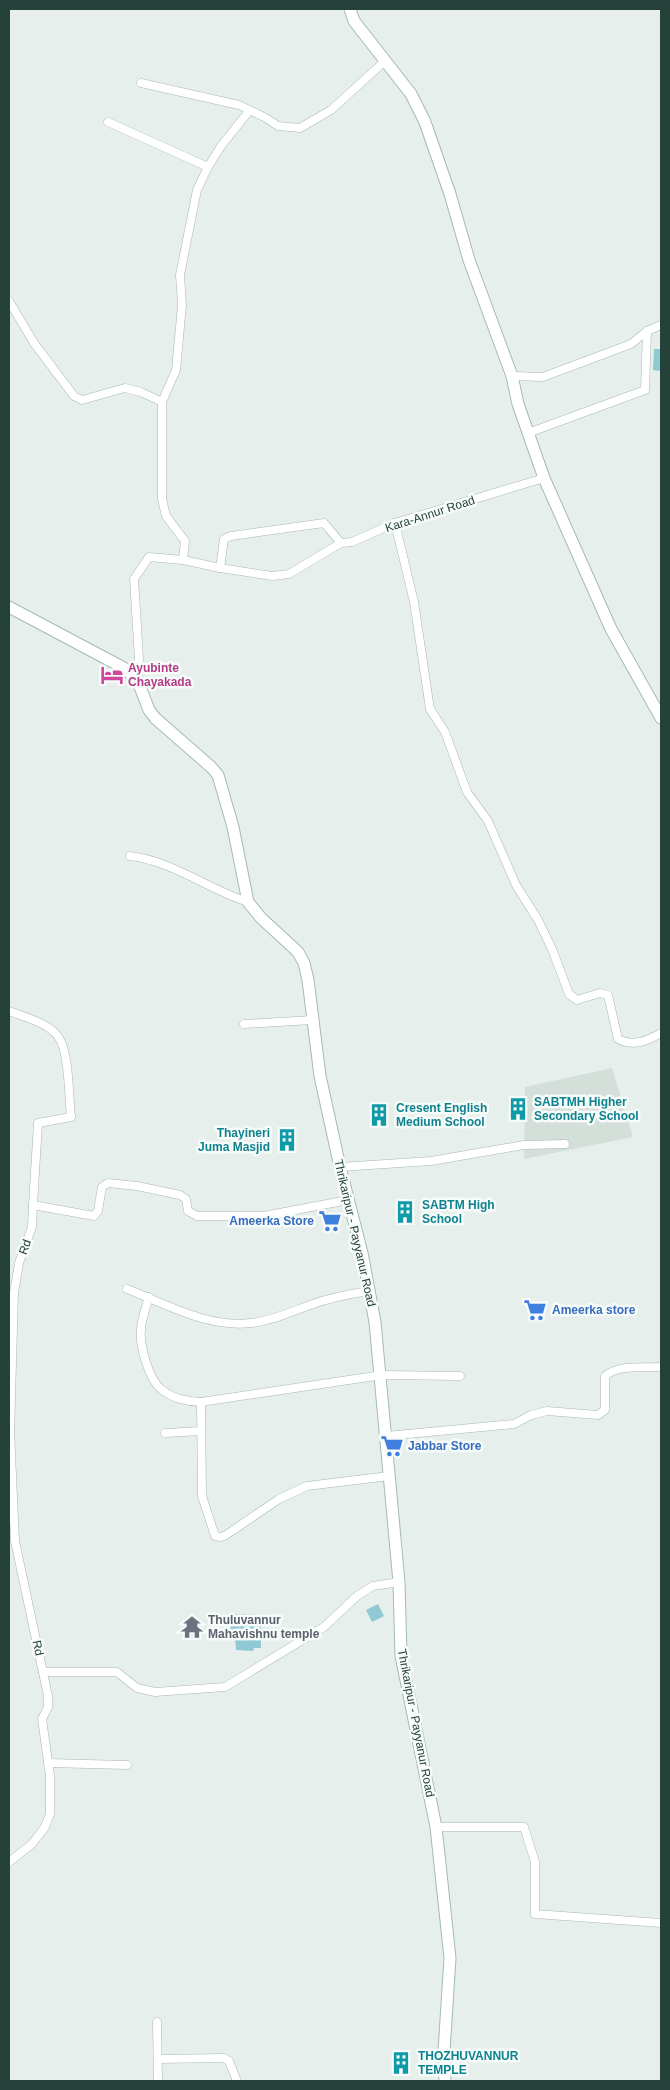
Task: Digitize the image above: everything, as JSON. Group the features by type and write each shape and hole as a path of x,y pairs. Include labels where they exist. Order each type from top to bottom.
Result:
{"main road":[{"path":"350,9 354,21 411,94 425,122 450,194 469,260 512,376 528,433 544,478 611,630 661,718"},
{"path":"9,607 124,668 137,679"},
{"name":"Thrikaripur - Payyanur Road","path":"137,679 149,710 155,718 218,775 233,827 248,902 257,914 298,952 304,962 308,980 320,1076 362,1254 382,1376 399,1582 401,1656 436,1828 450,1958 444,2051 445,2081"}],"street":[{"path":"142,83 239,105 278,126 300,128 331,110 385,61"},
{"path":"183,560 185,541 166,516 162,499 162,402 176,370 182,305 180,275 197,190 208,166 249,111"},
{"path":"108,122 208,166"},
{"path":"9,301 34,343 74,396 82,400 125,388 141,392 162,402"},
{"path":"512,376 543,377 631,344 647,331 661,325"},
{"path":"528,433 645,390 647,331"},
{"name":"Kara-Annur Road","path":"220,568 272,576 289,574 341,543 352,542 396,523 544,478"},
{"path":"137,679 139,659 134,579 149,557 183,560 220,568 224,539 230,536 324,523 341,543"},
{"path":"396,523 414,602 430,709 445,732 467,792 488,820 516,885 545,934 569,994 577,1000 600,993 608,995 618,1039 624,1042 634,1044 651,1039 661,1033"},
{"path":"130,856 149,858 182,871 213,889 248,902"},
{"name":"Rd","path":"9,1011 40,1023 59,1038 65,1052 71,1118 38,1123 32,1227 20,1263 14,1293 10,1432 12,1532 48,1696 48,1707 42,1719 48,1763 50,1814 45,1827 32,1844 9,1862"},
{"path":"244,1024 312,1020"},
{"path":"340,1167 431,1161 524,1145 565,1144"},
{"path":"33,1205 94,1216 98,1211 102,1187 108,1183 137,1186 180,1195 186,1199 188,1211 197,1216 264,1216 348,1200"},
{"path":"127,1289 178,1311 204,1319 229,1323 251,1323 287,1314 327,1300 369,1291"},
{"path":"149,1297 141,1326 143,1354 161,1389 187,1402 201,1402 382,1376 460,1376"},
{"path":"386,1436 514,1424 531,1415 547,1411 598,1416 605,1410 606,1376 610,1372 621,1368 661,1367"},
{"path":"201,1402 202,1496 216,1536 221,1537 279,1498 307,1486 389,1476"},
{"path":"165,1433 202,1431"},
{"path":"42,1672 118,1672 136,1688 154,1692 226,1687 324,1627 357,1596 373,1586 399,1582"},
{"path":"48,1763 127,1765"},
{"path":"436,1828 524,1827 535,1862 535,1914 661,1923"},
{"path":"157,2022 158,2081"},
{"path":"158,2059 224,2058 229,2061 237,2081"}],"shaded area":[{"path":"612,1068 633,1137 524,1159 525,1087"}],"water":[{"path":"654,349 661,349 661,371 653,370"},
{"path":"378,1604 384,1616 372,1622 366,1610"},
{"path":"235,1614 261,1615 261,1648 254,1648 253,1651 236,1650 235,1634 230,1634 231,1618 235,1618"}],"place":[{"name":"Ayubinte Chayakada","path":"112,675"},
{"name":"SABTMH Higher Secondary School","path":"518,1109"},
{"name":"Cresent English Medium School","path":"379,1115"},
{"name":"Thayineri Juma Masjid","path":"287,1140"},
{"name":"SABTM High School","path":"405,1212"},
{"name":"Ameerka Store","path":"330,1221"},
{"name":"Ameerka store","path":"535,1310"},
{"name":"Jabbar Store","path":"392,1446"},
{"name":"Thuluvannur Mahavishnu temple","path":"192,1627"},
{"name":"THOZHUVANNUR TEMPLE","path":"401,2063"}]}
